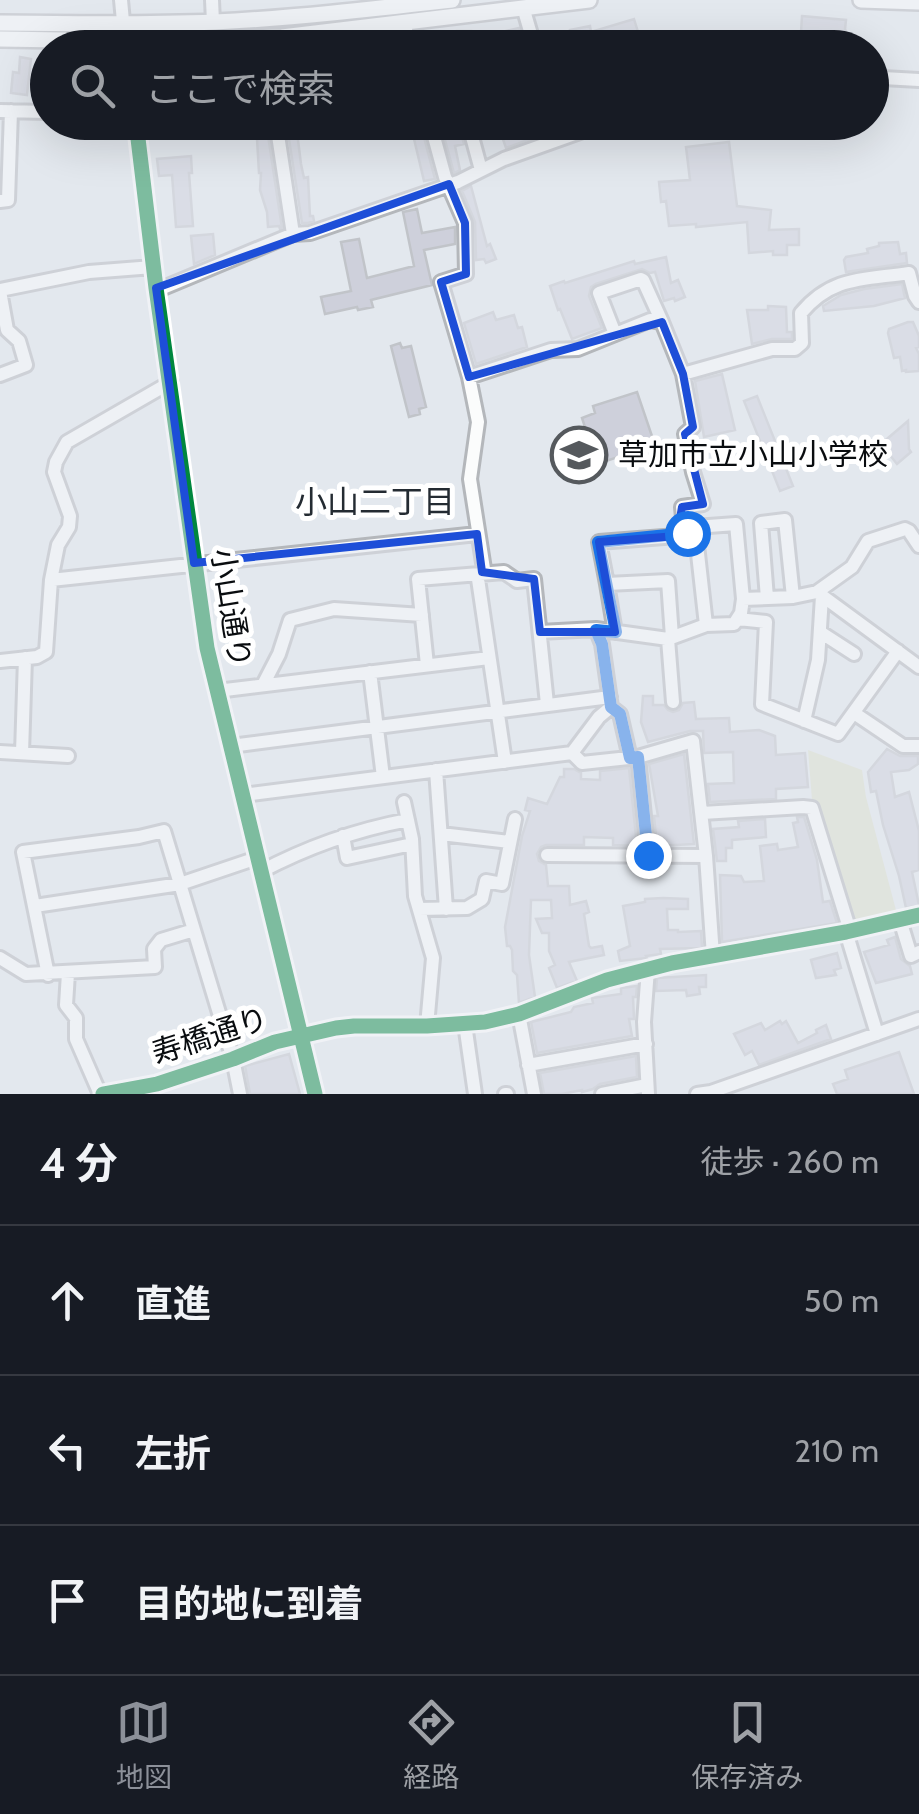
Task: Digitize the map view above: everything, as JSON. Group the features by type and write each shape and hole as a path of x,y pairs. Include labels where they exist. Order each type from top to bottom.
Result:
{"main road":[{"path":"169,30 213,22 452,0"},
{"path":"361,30 589,0"},
{"path":"861,0 919,2"},
{"path":"406,23 408,3"},
{"path":"0,23 58,30"},
{"path":"0,39 30,39"}],"street":[{"path":"121,0 124,30"},
{"path":"212,0 213,22"},
{"path":"523,8 530,30"},
{"path":"406,23 407,30"},
{"path":"889,78 919,80"},
{"path":"0,200 8,200 4,164 6,111"},
{"name":"小山通り","path":"138,140 207,648 314,1094"},
{"path":"279,140 293,234"},
{"path":"435,140 445,177 465,223 466,274 441,282 478,422 470,479 484,569 478,579 505,762"},
{"path":"473,140 481,170"},
{"path":"156,288 293,234 310,233 449,184 543,140"},
{"path":"0,375 26,365 18,341 8,330 0,291 89,272 153,267"},
{"path":"683,374 772,349 794,349 802,343 801,313 814,297 836,284 909,272 919,302"},
{"path":"615,334 599,293 644,280 683,374 694,427 685,434 704,504 682,506 684,529 677,536 598,542 616,632"},
{"path":"469,377 550,350 578,349 650,320 662,322"},
{"path":"0,662 46,652 51,580 58,545 70,516 54,472 61,450 67,442 171,382"},
{"path":"767,598 761,522 785,520 793,597"},
{"path":"540,632 596,630 670,638 706,625 734,624 741,614 743,599 736,524 679,533"},
{"path":"695,528 706,625"},
{"path":"743,599 819,594 852,567 868,541 905,529 919,546"},
{"path":"51,580 478,534"},
{"path":"427,665 418,579 482,572 504,572 517,581 534,579 547,704"},
{"path":"607,584 668,581 673,702"},
{"path":"804,721 818,660 819,594"},
{"path":"819,594 919,667"},
{"path":"263,686 290,620 334,609 422,614"},
{"path":"738,619 766,622 762,704 838,734 898,651"},
{"path":"596,630 602,644 610,702 620,714 634,758 648,855"},
{"path":"820,632 854,654"},
{"path":"22,752 26,658"},
{"path":"217,691 488,658"},
{"path":"370,672 382,778"},
{"path":"231,746 547,704 610,702"},
{"path":"243,796 572,753 610,702"},
{"path":"854,713 903,746 919,746"},
{"path":"572,753 582,763 634,758 694,742 712,956"},
{"path":"0,752 68,756"},
{"path":"436,770 446,909"},
{"path":"404,802 412,844 415,896 433,958 427,1026"},
{"path":"702,813 812,808 876,1034"},
{"path":"419,909 466,908 482,899 486,882 502,884 515,819"},
{"path":"35,906 180,884 258,865 366,828 408,820"},
{"path":"48,974 23,852 164,832 233,1059 240,1094"},
{"path":"441,834 510,842"},
{"path":"342,836 347,858 412,844"},
{"path":"546,855 706,856"},
{"name":"寿橋通り","path":"102,1094 157,1084 301,1036 354,1026 464,1024 516,1015 607,980 648,969 919,915"},
{"path":"900,920 911,956 919,952"},
{"path":"0,958 26,974 155,966 154,949 161,940 194,930"},
{"path":"602,1094 648,1090 644,1022 648,969"},
{"path":"68,973 66,1005 76,1018 76,1039 102,1094"},
{"path":"516,1015 534,1094"},
{"path":"697,1094 919,1019"},
{"path":"464,1024 475,1094"},
{"path":"528,1065 646,1044"}],"highlighted area":[{"path":"449,184 465,223 466,274 441,282 469,377 662,322 683,374 693,427 685,434 703,504 682,507 677,536 599,542 615,632 540,632 534,579 482,572 477,534 194,563 156,288"}],"green space":[{"path":"808,750 862,770 894,914 855,924 850,921 812,800"}],"building":[{"path":"802,16 846,20 845,30 801,30"},
{"path":"634,19 637,30 598,30"},
{"path":"20,57 30,59 27,95 11,93 13,72 19,73"},
{"path":"257,140 269,140 280,229 268,227"},
{"path":"289,140 298,140 304,178 308,177 310,216 314,221 302,223"},
{"path":"414,140 425,140 435,179 424,181"},
{"path":"445,140 463,140 464,144 455,146 460,170 454,173"},
{"path":"503,140 528,140 506,148"},
{"path":"729,142 737,206 771,210 769,230 799,229 799,245 787,245 787,255 773,255 773,251 749,253 747,222 669,226 659,182 690,180 686,147"},
{"path":"191,156 193,226 176,227 172,175 159,176 157,159"},
{"path":"471,186 487,246 490,244 496,259 486,263 484,259 476,260 475,222 462,191"},
{"path":"417,209 422,233 455,227 455,244 424,250 432,285 371,300 373,307 325,314 321,297 351,291 341,242 359,239 367,278 414,266 403,212"},
{"path":"213,234 215,255 194,264 191,236"},
{"path":"898,242 900,254 906,253 907,263 846,272 846,257 868,253 867,249 879,243"},
{"path":"666,257 671,283 678,280 685,297 664,301 655,272 642,269 596,284 589,296 602,328 572,339 550,286 634,261 635,264"},
{"path":"902,284 905,298 824,311 823,306 841,295"},
{"path":"768,306 786,307 787,332 792,332 792,339 752,344 747,310 768,310"},
{"path":"493,312 496,320 514,315 527,347 476,364 464,323"},
{"path":"913,322 919,336 919,371 902,371 900,357 894,358 888,333 889,329"},
{"path":"400,343 402,348 411,346 426,407 409,417 391,346"},
{"path":"722,374 735,430 704,437 695,381"},
{"path":"637,392 655,445 597,464 582,418 595,413 593,406"},
{"path":"757,396 793,486 780,491 744,401"},
{"path":"908,421 911,452 897,464 881,444"},
{"path":"643,696 653,696 653,705 664,705 673,712 683,703 694,702 696,719 729,718 730,732 759,730 775,736 776,755 805,753 808,787 776,789 776,799 710,802 708,784 734,783 733,752 704,753 703,731 648,742 641,722"},
{"path":"887,749 900,756 918,756 918,764 909,770 891,772 895,797 909,792 919,831 919,870 912,872 919,905 906,908 868,772"},
{"path":"684,754 694,844 657,846 654,816 658,816 649,764"},
{"path":"629,768 637,846 613,845 613,838 584,837 584,845 546,845 537,854 546,865 548,886 569,886 570,905 586,901 589,946 602,946 604,955 569,962 577,981 557,988 549,968 555,965 549,951 549,933 542,933 536,919 552,918 551,900 531,900 529,955 535,997 519,1003 517,975 505,927 530,811 525,810 528,798 547,804 560,777 564,777 564,769 581,773 581,779 600,780 600,771"},
{"path":"797,817 804,817 817,860 823,902 830,901 837,923 722,942 720,875 741,876 744,882 764,881 760,846 777,844 778,850 798,847 793,823 798,822"},
{"path":"765,819 766,837 732,840 732,848 726,848 726,861 717,861 713,829 739,827 738,821"},
{"path":"663,898 688,899 688,909 667,909 668,930 701,931 702,948 660,949 661,954 620,961 618,951 630,946 623,906"},
{"path":"895,937 901,959 910,966 912,974 876,983 864,952 889,945 887,940"},
{"path":"837,953 841,968 834,970 836,975 816,978 811,960"},
{"path":"706,975 706,987 699,987 700,994 687,996 686,990 656,991 657,978"},
{"path":"637,986 634,1019 629,1019 632,1036 537,1053 531,1022 571,1012 574,1007 593,1003 592,998 621,994 621,988"},
{"path":"786,1021 798,1043 826,1025 831,1039 759,1065 752,1051 745,1055 734,1034 761,1023 765,1030"},
{"path":"899,1052 914,1094 837,1094 833,1084 848,1079 845,1070"},
{"path":"289,1054 300,1094 250,1094 245,1066"},
{"path":"636,1056 637,1077 582,1092 544,1094 540,1073"}],"cycle path":[{"path":"138,140 207,648 315,1094"},
{"path":"103,1094 157,1084 275,1042 336,1028 485,1022 519,1014 607,980 672,963 919,915"}],"place":[{"name":"草加市立小山小学校","path":"579,455"}],"district":[{"name":"小山二丁目","path":"375,502"}],"route":[{"path":"648,855 638,757 630,758 620,714 611,707 602,644 596,630 616,632 598,542 687,533"}]}
